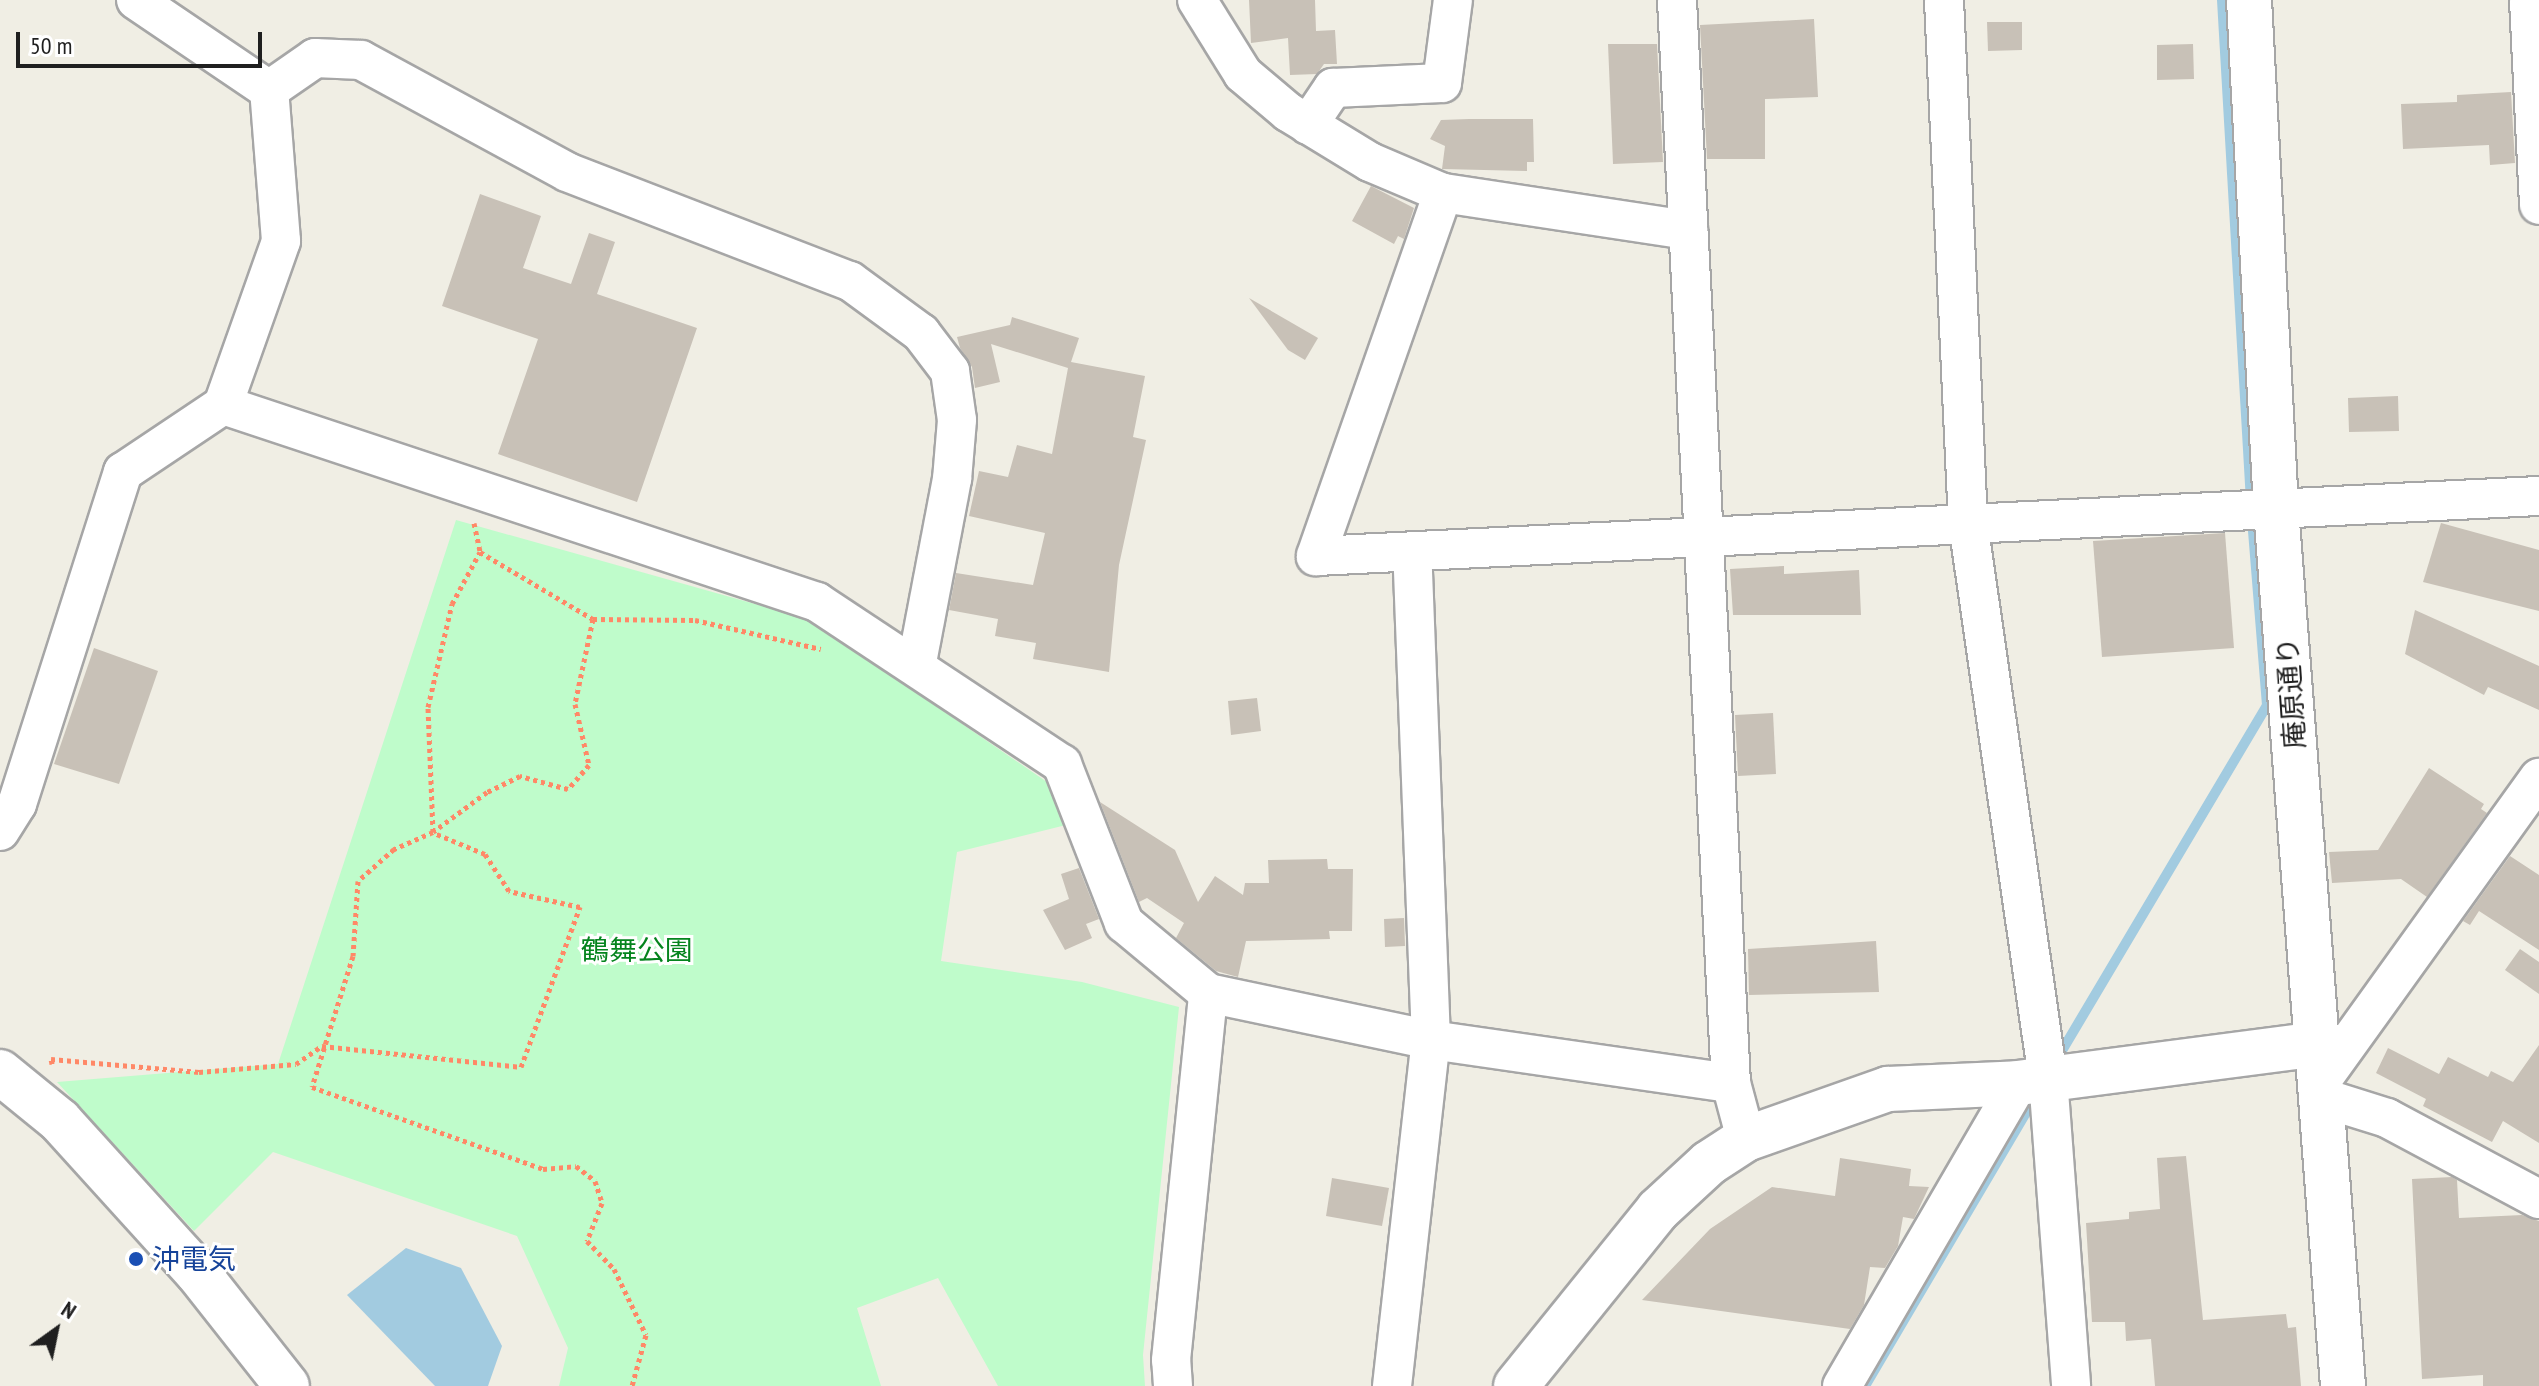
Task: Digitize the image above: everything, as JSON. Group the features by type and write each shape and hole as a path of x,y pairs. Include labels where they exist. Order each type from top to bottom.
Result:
{"street":[{"path":"136,0 269,90"},
{"path":"1197,0 1243,74 1308,125 1370,162 1443,193 1688,230"},
{"path":"1308,125 1333,88 1442,83 1453,0"},
{"path":"1677,0 1731,1083 1746,1139"},
{"path":"1944,0 1968,523 2071,1386"},
{"name":"庵原通り","path":"2249,0 2276,509 2343,1386"},
{"path":"2529,0 2539,205"},
{"path":"269,90 315,58 361,60 567,172 850,281 921,333 950,371 957,420 952,479 916,667"},
{"path":"0,831 17,804 123,472 223,405 281,241 269,90"},
{"path":"1443,193 1316,556 2539,496"},
{"path":"223,405 817,602 1062,764 1124,923 1208,993 1431,1040 1731,1083"},
{"path":"1392,1386 1431,1040 1412,551"},
{"path":"2319,1075 2539,778"},
{"path":"1173,1386 1171,1360 1208,993"},
{"path":"0,1072 60,1121 197,1272 287,1386"},
{"path":"1516,1386 1658,1210 1709,1163 1746,1139 1888,1089 2033,1080 2319,1075 2387,1118 2539,1199"},
{"path":"1843,1385 2033,1080"}],"path":[{"path":"433,832 428,707 452,604 480,552 593,619 695,620 825,649"},
{"path":"593,619 575,704 589,765 568,789 520,776 487,792 433,832 394,849 358,881 353,956 322,1046 312,1087 543,1169 576,1166 595,1181 602,1203 587,1241 614,1269 646,1335 632,1386"},
{"path":"60,1121 51,1059 199,1072 296,1064 322,1046 521,1067 580,907 509,891 485,854 433,832"}],"green space":[{"name":"鶴舞公園","path":"456,520 809,619 1047,782 1074,823 957,852 941,961 1082,982 1179,1007 1143,1355 1145,1386 998,1386 938,1278 857,1308 881,1386 559,1386 568,1348 517,1236 273,1152 194,1231 57,1082 278,1064"}],"water":[{"path":"406,1248 461,1268 502,1346 488,1386 435,1386 347,1295"}],"building":[{"path":"1249,0 1315,0 1316,31 1335,30 1337,64 1324,64 1317,74 1290,75 1288,38 1251,43"},
{"path":"1814,19 1818,97 1765,99 1765,159 1707,159 1700,25"},
{"path":"1987,22 2022,22 2022,50 1988,51"},
{"path":"1608,44 1657,44 1663,162 1613,164"},
{"path":"2193,44 2194,79 2157,80 2157,45"},
{"path":"2511,92 2515,163 2490,165 2489,145 2403,149 2401,104 2457,102 2457,95"},
{"path":"1533,119 1534,162 1527,162 1527,171 1442,169 1445,146 1430,139 1441,120"},
{"path":"1371,186 1414,208 1404,239 1398,236 1394,244 1352,221"},
{"path":"480,194 541,216 523,268 571,284 589,233 615,242 597,294 697,328 637,502 498,454 538,339 442,306"},
{"path":"1249,298 1318,338 1305,360 1288,350"},
{"path":"1012,317 1079,338 1071,362 1145,376 1133,437 1146,440 1119,565 1109,672 1033,659 1036,643 995,636 998,619 949,610 956,573 1033,585 1045,533 969,516 979,471 1008,477 1017,445 1052,454 1068,368 991,344 1000,382 975,388 972,367 960,348 957,337 1010,325"},
{"path":"2398,396 2399,431 2349,432 2348,398"},
{"path":"2441,523 2539,550 2539,611 2423,582"},
{"path":"2225,533 2234,648 2102,657 2093,541"},
{"path":"1784,566 1784,574 1859,570 1861,615 1733,615 1730,569"},
{"path":"2415,610 2539,666 2539,710 2488,687 2484,695 2405,654"},
{"path":"94,648 158,671 119,784 54,764"},
{"path":"1257,698 1261,731 1231,735 1228,701"},
{"path":"1773,713 1776,774 1738,776 1735,715"},
{"path":"2429,768 2484,804 2481,809 2487,813 2427,897 2401,879 2332,883 2329,852 2378,850"},
{"path":"1100,802 1175,850 1198,902 1215,876 1243,895 1245,883 1269,883 1268,860 1327,859 1328,869 1353,869 1352,931 1329,931 1330,939 1246,941 1238,977 1216,971 1176,938 1184,923 1147,898 1139,902"},
{"path":"2510,856 2539,875 2539,950 2479,911 2470,925 2463,921"},
{"path":"1079,868 1099,919 1086,924 1092,938 1065,950 1043,910 1069,899 1061,874"},
{"path":"1404,918 1405,946 1385,947 1384,919"},
{"path":"1876,941 1879,992 1749,995 1748,949"},
{"path":"2520,949 2539,962 2539,994 2505,970"},
{"path":"2539,1045 2539,1143 2503,1121 2492,1142 2423,1106 2426,1099 2376,1073 2388,1048 2439,1074 2448,1057 2488,1077 2491,1071 2513,1082"},
{"path":"2186,1156 2203,1320 2286,1314 2288,1328 2296,1327 2301,1386 2155,1386 2151,1339 2126,1341 2125,1322 2092,1322 2086,1223 2129,1219 2129,1212 2160,1209 2157,1158"},
{"path":"1840,1158 1911,1169 1909,1186 1929,1187 1914,1219 1903,1217 1898,1246 1885,1268 1870,1267 1864,1305 1850,1329 1642,1300 1710,1229 1772,1187 1835,1196"},
{"path":"2452,1177 2457,1180 2459,1218 2522,1215 2539,1221 2539,1386 2483,1386 2483,1375 2422,1379 2412,1179"},
{"path":"1332,1178 1389,1188 1382,1226 1326,1216"}],"waterway":[{"path":"2222,0 2251,501"},
{"path":"2057,1059 2267,705 2252,517"},
{"path":"1865,1386 2037,1094"}],"place":[{"name":"沖電気","path":"136,1259"}]}
